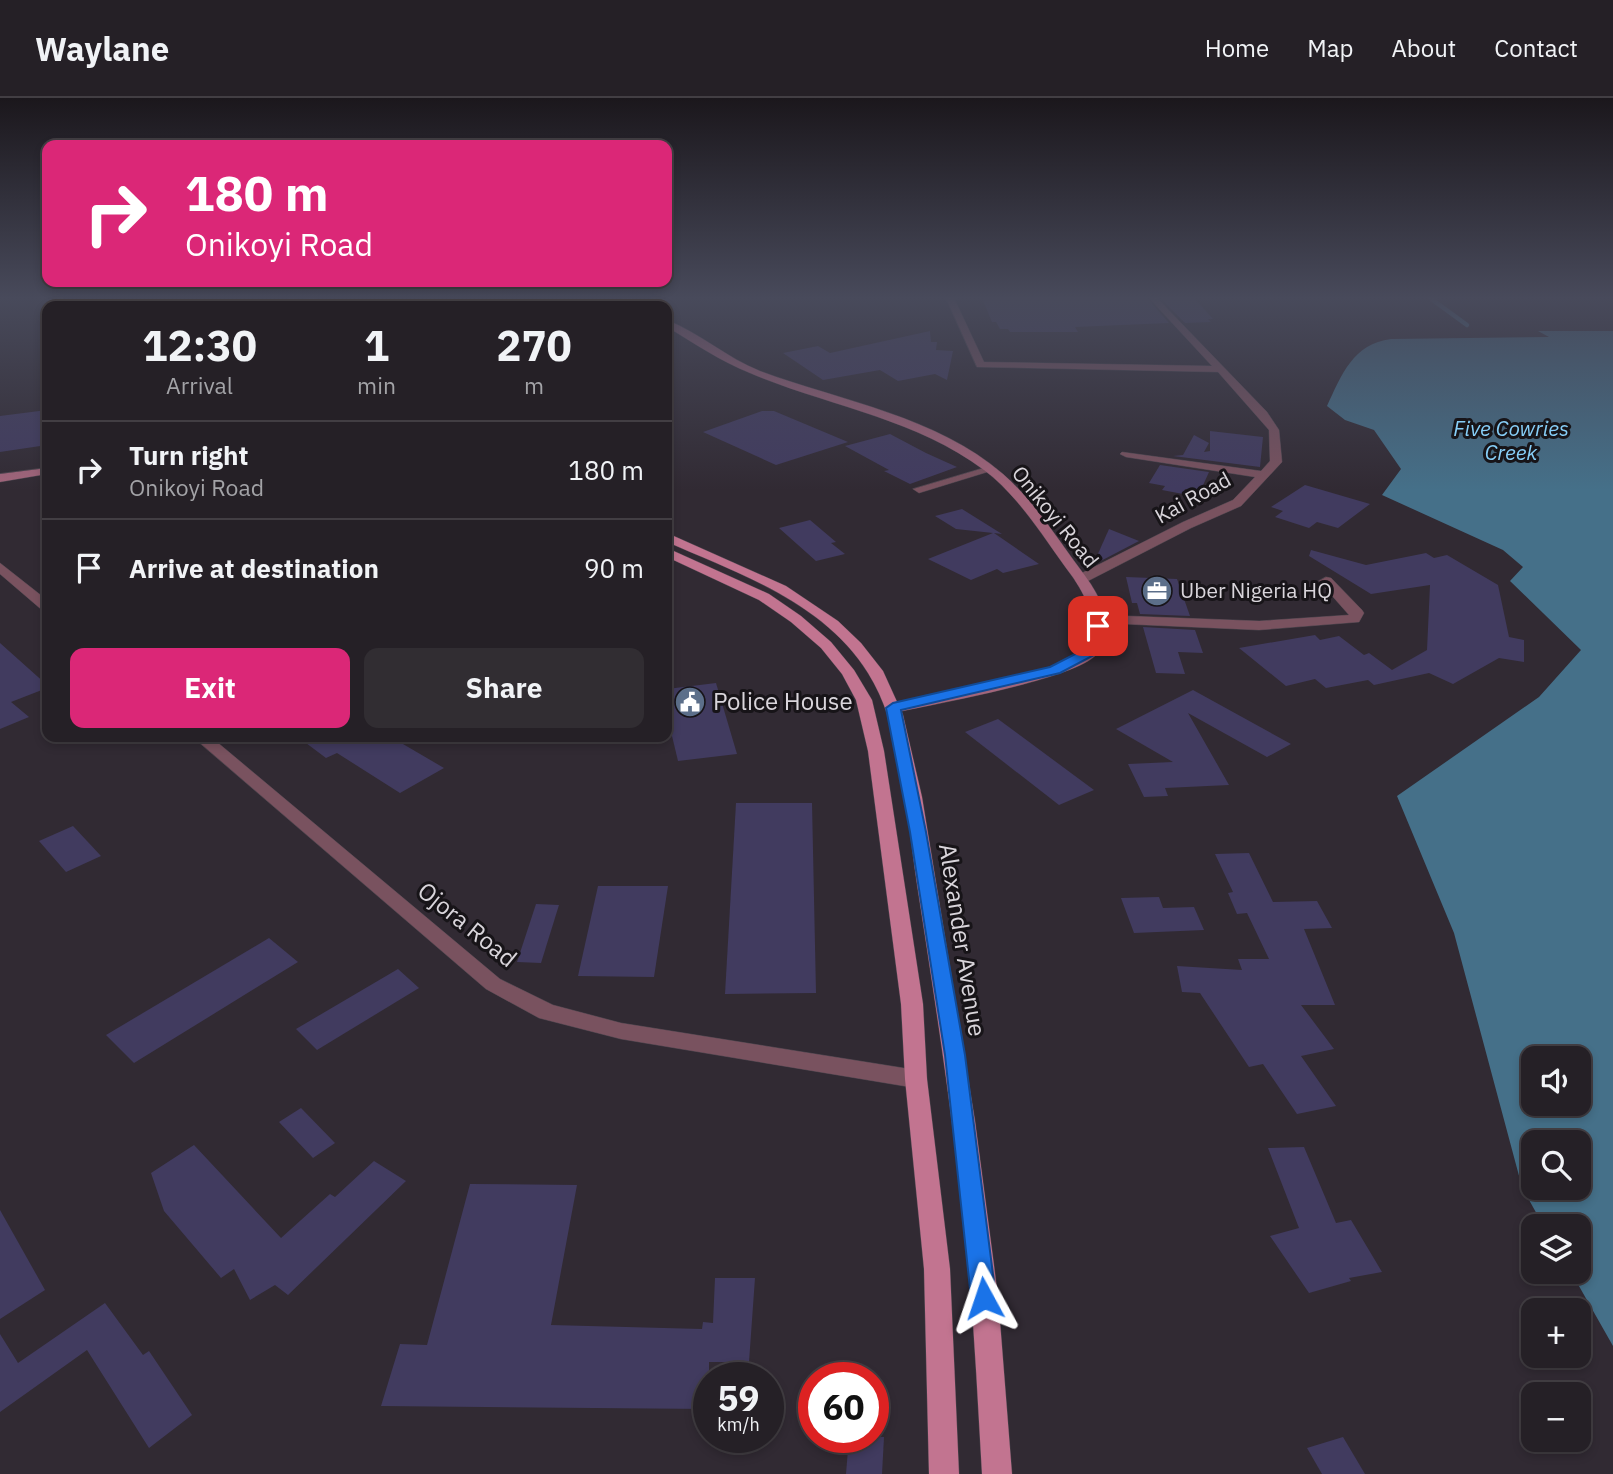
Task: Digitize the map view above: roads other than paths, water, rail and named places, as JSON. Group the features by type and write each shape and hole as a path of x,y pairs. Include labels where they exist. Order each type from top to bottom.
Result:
{"main road":[{"name":"Alexander Avenue","path":"672,539 759,577 809,606 842,632 875,671 893,708 918,832 955,1055 982,1273 997,1474"},
{"path":"672,554 765,597 796,619 826,645 849,673 864,699 876,751 912,1004 916,1079 937,1269 944,1474"}],"street":[{"name":"Onikoyi Road","path":"733,362 918,430 991,469 1035,516 1081,579 1101,619"},
{"path":"979,362 980,365 1220,369"},
{"name":"Kai Road","path":"1081,579 1186,524 1237,503 1276,462 1273,430 1263,414 1214,362"},
{"path":"1126,454 1266,475"},
{"path":"919,489 991,469"},
{"path":"0,478 42,472"},
{"path":"0,567 42,603"},
{"path":"893,708 1055,670 1091,652 1101,619 1219,626 1325,623 1354,619 1357,613 1326,581"},
{"name":"Ojora Road","path":"207,742 493,984 547,1012 621,1031 916,1079"}],"water":[{"name":"Five Cowries Creek","path":"1350,362 1613,362 1613,1346 1591,1307 1591,1298 1586,1298 1578,1284 1591,1284 1591,1214 1537,1214 1529,1200 1591,1200 1591,1130 1521,1130 1521,1183 1454,933 1397,796 1539,697 1581,650 1510,581 1523,567 1503,550 1382,495 1401,469 1374,430 1345,420 1327,406"}],"place":[{"name":"Uber Nigeria HQ","path":"1157,591"},
{"name":"Police House","path":"690,702"}]}
